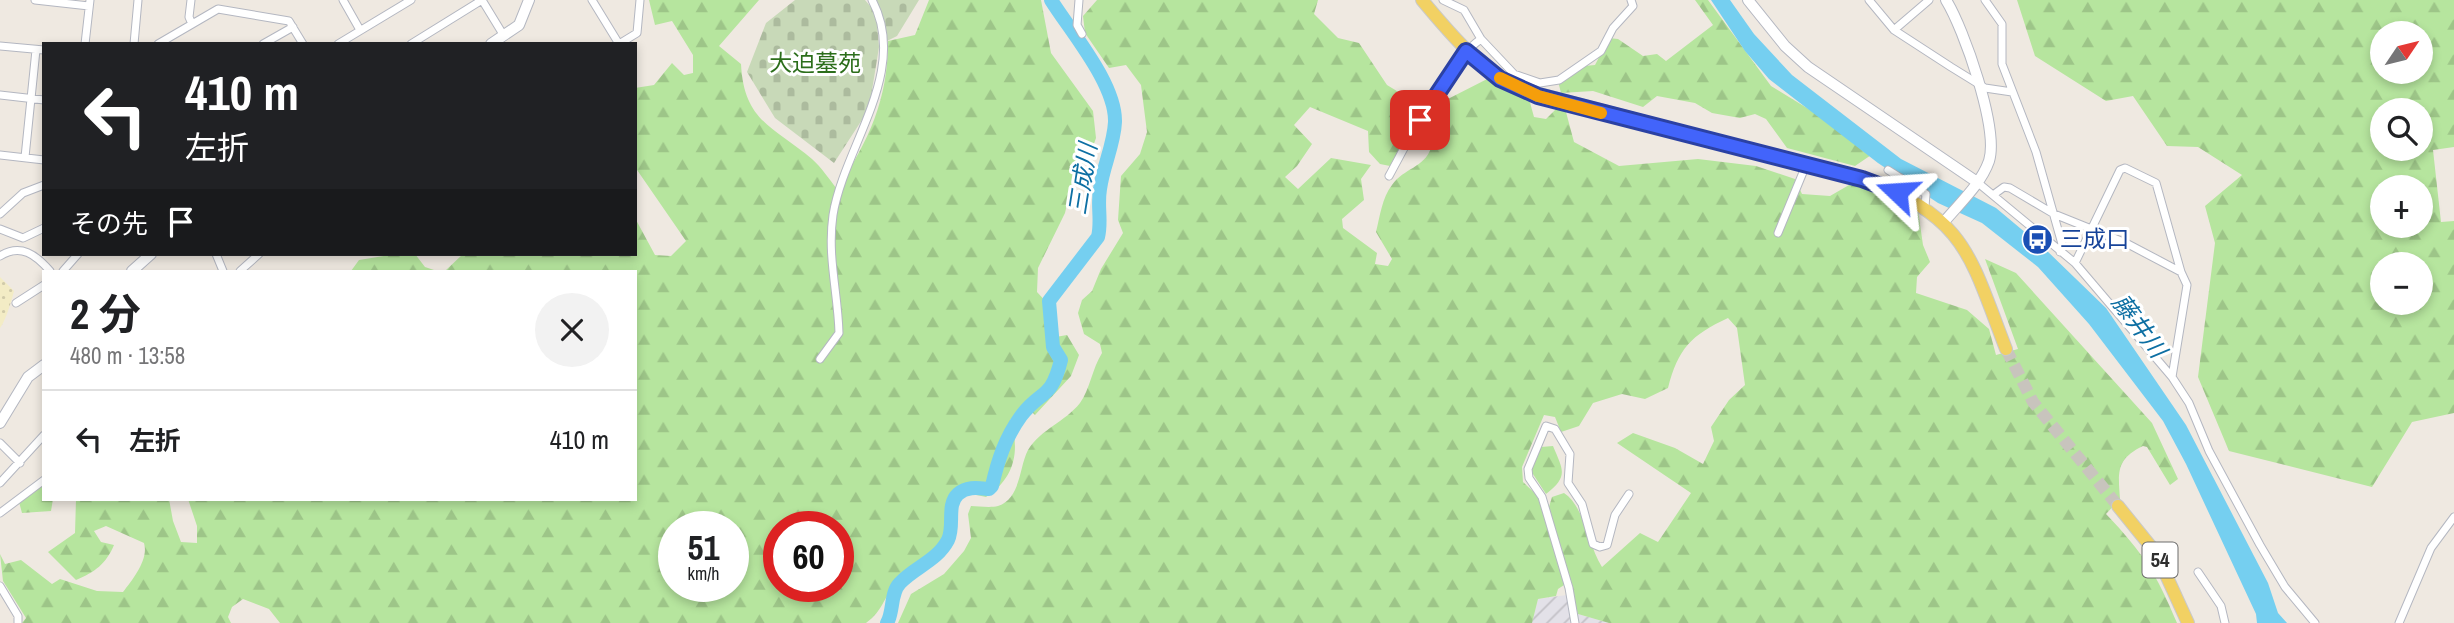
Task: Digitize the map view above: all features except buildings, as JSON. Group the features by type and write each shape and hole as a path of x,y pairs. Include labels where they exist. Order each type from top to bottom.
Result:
{"main road":[{"path":"1424,1 1466,51 1500,79 1538,96 1862,179 1897,192 1947,218 1975,270 2006,349"},
{"name":"54","path":"2118,506 2156,553 2188,623"}],"street":[{"path":"35,0 89,3 85,42"},
{"path":"134,42 138,0"},
{"path":"191,0 191,24"},
{"path":"343,0 360,30"},
{"path":"341,42 411,0"},
{"path":"414,42 482,0 504,36"},
{"path":"494,42 519,25 530,0"},
{"path":"593,0 618,42"},
{"path":"622,42 637,33 640,0"},
{"path":"820,359 839,333 830,255 834,213 844,172 871,117 880,82 883,27 873,0"},
{"path":"1079,0 1077,25 1082,34"},
{"path":"1443,0 1464,10 1481,39 1514,74 1540,83 1559,80 1601,51 1613,28 1633,6 1631,0"},
{"path":"1748,0 1785,46 1808,67 1974,185 1993,195 2076,263 2172,377 2189,403 2209,451 2284,587 2315,623"},
{"path":"1869,0 1894,30 1978,84 2012,92"},
{"path":"1894,30 1929,0"},
{"path":"1946,0 1966,38 1991,142 1989,161 1974,185 1947,218"},
{"path":"1985,0 2002,24 2002,64 2036,152 2062,244 2060,252"},
{"path":"161,42 218,9 289,21 302,42"},
{"path":"267,42 293,27"},
{"path":"1390,176 1420,120 1466,51 1481,39"},
{"path":"0,46 40,50 30,98 25,157"},
{"path":"0,95 42,100"},
{"path":"0,155 42,160"},
{"path":"1778,233 1806,165"},
{"path":"2076,263 2120,170 2125,168 2156,183 2181,272 2188,285 2172,377"},
{"path":"1888,170 1926,194 1925,207"},
{"path":"0,214 23,193 42,186"},
{"path":"1993,195 2004,187 2010,188 2054,214 2126,243 2181,272"},
{"path":"0,229 23,238 42,229"},
{"path":"0,256 14,250 29,252 49,270"},
{"path":"64,270 76,256"},
{"path":"133,270 148,256"},
{"path":"241,270 257,256"},
{"path":"16,303 42,286"},
{"path":"0,423 28,377 42,366"},
{"path":"1575,623 1569,588 1542,497 1529,478 1528,469 1546,426 1555,429 1570,454 1568,483 1582,504 1593,544 1600,547 1608,545 1615,515 1629,494"},
{"path":"0,483 42,437"},
{"path":"0,443 20,463"},
{"path":"0,513 42,482"},
{"path":"2399,623 2431,548 2454,517"},
{"path":"2199,572 2221,606 2225,623"},
{"path":"0,586 18,616 18,623"}],"shaded area":[{"path":"1574,594 1578,614 1609,623 1532,623 1538,599"}],"green space":[{"path":"649,0 759,0 719,46 741,64 748,99 763,121 812,159 837,189 858,154 874,119 885,82 888,41 915,35 929,0 1041,0 1051,53 1093,111 1096,138 1089,158 1074,174 1065,213 1038,268 1037,292 1050,306 1054,322 1046,326 1050,338 1067,335 1079,355 1071,376 1035,415 1025,405 1010,420 1015,453 1009,473 1003,482 986,497 962,492 954,501 954,532 944,556 896,586 866,623 280,623 269,609 243,599 232,607 228,617 231,623 22,623 26,618 3,581 0,554 5,564 21,560 52,584 60,579 97,591 123,592 142,562 144,543 106,526 94,531 101,542 114,545 111,552 99,567 76,580 48,552 75,533 76,501 169,501 181,542 197,543 197,526 189,501 637,501 637,270 446,270 461,256 637,256 637,222 655,255 671,256 686,241 637,170 637,88 654,85 672,63 684,75 693,73 693,55 672,21 655,25"},
{"name":"大迫墓苑","path":"795,0 865,0 876,13 879,47 869,109 834,163 775,118 747,72 766,23"},
{"path":"875,0 919,0 897,36 885,42"},
{"path":"1097,0 1318,0 1314,14 1338,38 1359,43 1387,85 1405,96 1411,132 1390,166 1380,164 1369,152 1368,131 1310,107 1294,125 1312,144 1297,166 1285,177 1298,189 1331,158 1371,165 1361,179 1364,200 1342,219 1343,228 1377,253 1375,264 1388,266 1392,259 1376,232 1386,196 1397,179 1428,155 1431,148 1425,132 1440,103 1497,74 1526,88 1534,117 1546,119 1557,108 1566,112 1574,142 1619,166 1698,159 1756,166 1795,179 1802,194 1830,196 1856,181 1916,197 1923,245 1930,262 1917,277 1916,293 1967,310 1989,329 1996,355 2018,349 1985,259 2016,273 2152,423 2178,479 2170,485 2147,447 2143,446 2123,461 2119,474 2120,499 2106,514 2148,565 2177,623 1609,623 1578,614 1548,510 1552,497 1564,493 1577,507 1602,567 1640,533 1658,542 1691,493 1617,443 1633,433 1675,448 1703,464 1714,441 1711,427 1729,400 1745,385 1737,328 1728,318 1695,337 1688,345 1676,363 1668,388 1645,399 1622,394 1593,403 1579,426 1561,432 1555,417 1544,415 1522,467 1523,482 1540,498 1564,585 1558,589 1556,596 1538,599 1532,623 898,623 911,594 944,574 964,551 971,538 968,514 971,506 998,506 1011,496 1028,450 1040,436 1080,403 1102,353 1100,344 1084,334 1078,313 1082,300 1092,291 1101,269 1123,233 1118,220 1121,176 1140,154 1147,132 1141,85 1126,65 1109,68 1085,33 1083,16"},
{"path":"1695,0 1708,0 1771,86 1877,151 1855,166 1787,148 1766,119 1755,114 1740,118 1712,113 1695,103 1657,96 1643,107 1593,91 1561,93 1558,81 1584,66 1595,65 1609,38 1618,39 1643,56 1657,54 1666,61 1713,25"},
{"path":"2017,0 2454,0 2454,147 2433,150 2441,222 2454,221 2454,413 2412,422 2372,487 2229,451 2198,377 2215,243 2205,206 2242,175 2198,147 2167,146 2133,96 2106,101 2035,56"},
{"path":"384,256 417,256 425,267 434,270 352,270 359,260"},
{"path":"1553,446 1562,472 1558,482 1546,494 1531,471 1541,447"},
{"path":"42,485 42,501 53,501 51,511 22,513 19,502"}],"sand":[{"path":"0,277 14,291 0,328"}],"water":[{"path":"1711,0 1730,0 1754,34 1792,75 1901,159 1996,208 2044,248 2106,308 2186,425 2268,583 2278,613 2287,623 2257,623 2256,614 2163,421 2089,324 2038,267 1982,223 1938,203 1878,163 1769,79 1745,51"}],"waterway":[{"name":"三成川","path":"887,623 897,587 906,577 932,559 948,540 954,499 965,490 989,489 992,486 1003,449 1015,424 1053,382 1061,360 1053,347 1049,301 1098,237 1099,195 1114,131 1113,107 1100,75 1051,0"}],"tunnel":[{"path":"2006,349 2033,402 2118,506"}],"slow traffic":[{"path":"1500,78 1538,96 1601,113"}],"place":[{"name":"三成口","path":"2037,239"}],"route":[{"path":"1420,120 1466,51 1500,79 1538,96 1862,179 1897,192"}],"water label":[{"name":"藤井川","path":"2139,326"}]}
